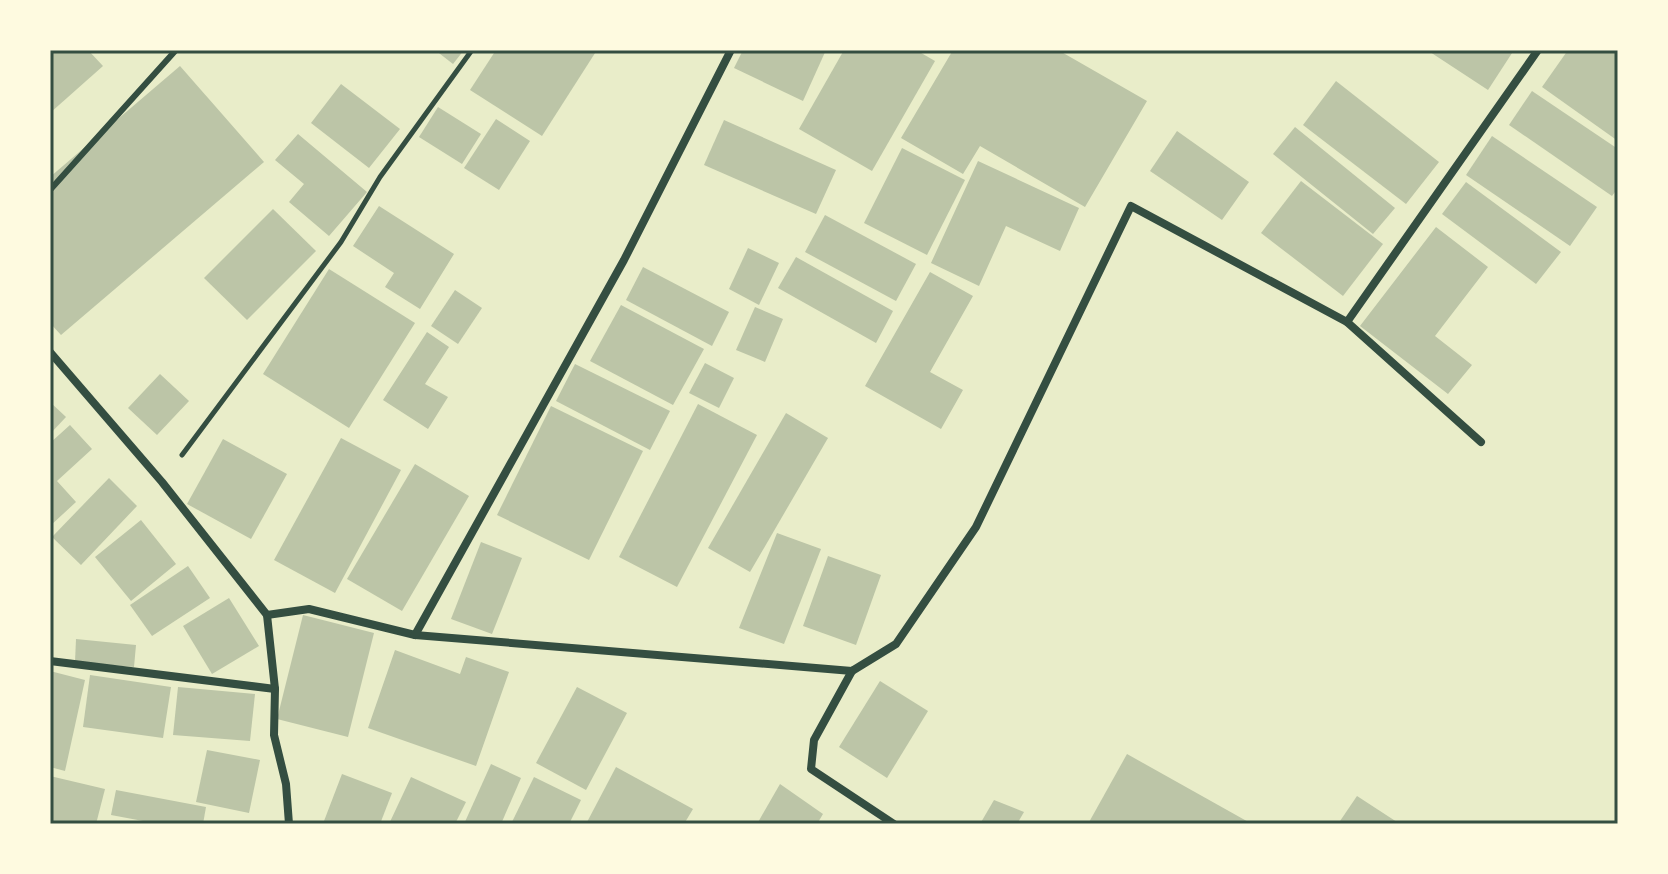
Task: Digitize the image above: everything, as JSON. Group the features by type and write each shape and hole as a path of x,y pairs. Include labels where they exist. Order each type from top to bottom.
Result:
{"street":[{"path":"415,635 624,260 731,50"},
{"path":"1347,322 1538,50"},
{"path":"894,824 811,769 814,740 852,671 896,644 976,527 1131,206 1347,322 1481,442"},
{"path":"50,352 162,482 267,615 275,689 274,735 286,784 289,824"},
{"path":"267,615 309,609 415,635 852,671"},
{"path":"50,661 275,689"}],"lane":[{"path":"50,190 176,50"}],"path":[{"path":"162,482 341,242 380,177 472,50"}],"building":[{"path":"50,50 88,50 103,66 50,113"},
{"path":"435,50 464,50 453,64"},
{"path":"496,50 597,50 542,136 470,90"},
{"path":"743,50 826,50 803,101 734,68"},
{"path":"844,50 916,50 935,61 872,171 799,129"},
{"path":"953,50 1058,50 1147,101 1085,207 980,146 963,174 901,138"},
{"path":"1427,50 1514,50 1488,90"},
{"path":"1568,50 1618,50 1618,141 1542,87"},
{"path":"180,66 264,162 61,335 50,323 50,177"},
{"path":"1336,81 1439,162 1406,204 1303,125"},
{"path":"341,84 400,129 369,168 311,123"},
{"path":"1532,91 1618,149 1618,188 1612,196 1509,125"},
{"path":"438,107 481,134 462,164 419,137"},
{"path":"496,119 530,141 499,190 464,168"},
{"path":"724,120 836,170 816,214 704,165"},
{"path":"1295,127 1395,208 1373,234 1273,154"},
{"path":"1177,131 1249,182 1222,220 1150,171"},
{"path":"298,134 367,192 329,236 289,202 304,184 275,160"},
{"path":"1492,136 1597,207 1570,246 1466,175"},
{"path":"902,148 965,180 927,255 864,223"},
{"path":"978,161 1079,208 1060,251 1006,226 979,286 931,263"},
{"path":"1301,181 1383,244 1343,296 1261,233"},
{"path":"1466,182 1561,252 1536,284 1442,214"},
{"path":"379,206 454,254 420,309 385,287 394,273 353,246"},
{"path":"273,209 316,251 247,320 204,278"},
{"path":"825,215 916,264 896,301 805,252"},
{"path":"1436,227 1488,267 1435,336 1472,365 1448,394 1360,326"},
{"path":"748,248 779,263 759,305 729,289"},
{"path":"796,257 893,311 876,343 778,288"},
{"path":"643,267 729,312 712,346 626,300"},
{"path":"329,269 415,323 349,428 263,374"},
{"path":"930,272 973,296 930,372 963,390 941,429 865,386"},
{"path":"455,290 482,308 458,344 431,326"},
{"path":"621,305 704,349 673,405 590,361"},
{"path":"755,307 783,319 765,362 736,350"},
{"path":"427,332 449,347 425,384 448,397 428,429 383,400"},
{"path":"705,363 734,378 719,408 689,393"},
{"path":"575,364 670,411 650,450 556,401"},
{"path":"160,374 189,401 157,435 128,408"},
{"path":"50,402 66,417 50,434"},
{"path":"698,404 757,435 677,587 619,557"},
{"path":"551,406 643,451 589,560 497,515"},
{"path":"786,413 828,438 750,572 708,548"},
{"path":"70,425 92,449 57,481 76,502 50,526 50,443"},
{"path":"341,438 401,470 335,593 274,560"},
{"path":"223,439 287,474 251,539 187,504"},
{"path":"415,464 469,496 402,611 347,579"},
{"path":"109,478 137,506 81,565 52,537"},
{"path":"141,520 176,564 131,601 95,557"},
{"path":"777,533 821,549 784,644 739,628"},
{"path":"481,542 522,558 492,634 451,619"},
{"path":"828,556 881,575 856,645 803,626"},
{"path":"188,566 210,598 152,636 130,605"},
{"path":"229,598 259,646 212,674 183,626"},
{"path":"303,615 374,633 348,737 277,719"},
{"path":"76,639 136,645 134,667 75,662"},
{"path":"395,650 460,674 466,657 509,672 476,766 368,728"},
{"path":"50,671 85,680 65,771 50,767"},
{"path":"90,675 171,687 163,738 83,727"},
{"path":"880,681 928,711 887,778 839,747"},
{"path":"178,687 255,694 250,741 173,735"},
{"path":"577,687 627,713 586,790 536,763"},
{"path":"207,750 260,760 249,813 196,802"},
{"path":"1127,754 1252,824 1088,824"},
{"path":"491,764 521,778 501,824 464,824"},
{"path":"616,767 693,809 684,824 586,824"},
{"path":"342,774 392,793 380,824 332,824 324,821"},
{"path":"50,776 105,789 96,824 50,824"},
{"path":"411,777 466,802 455,824 389,824"},
{"path":"534,777 581,800 569,824 511,824"},
{"path":"780,784 823,814 817,824 757,824"},
{"path":"116,790 206,807 203,824 159,824 111,815"},
{"path":"1357,796 1400,824 1338,824"},
{"path":"994,800 1024,812 1017,824 980,824"}]}
